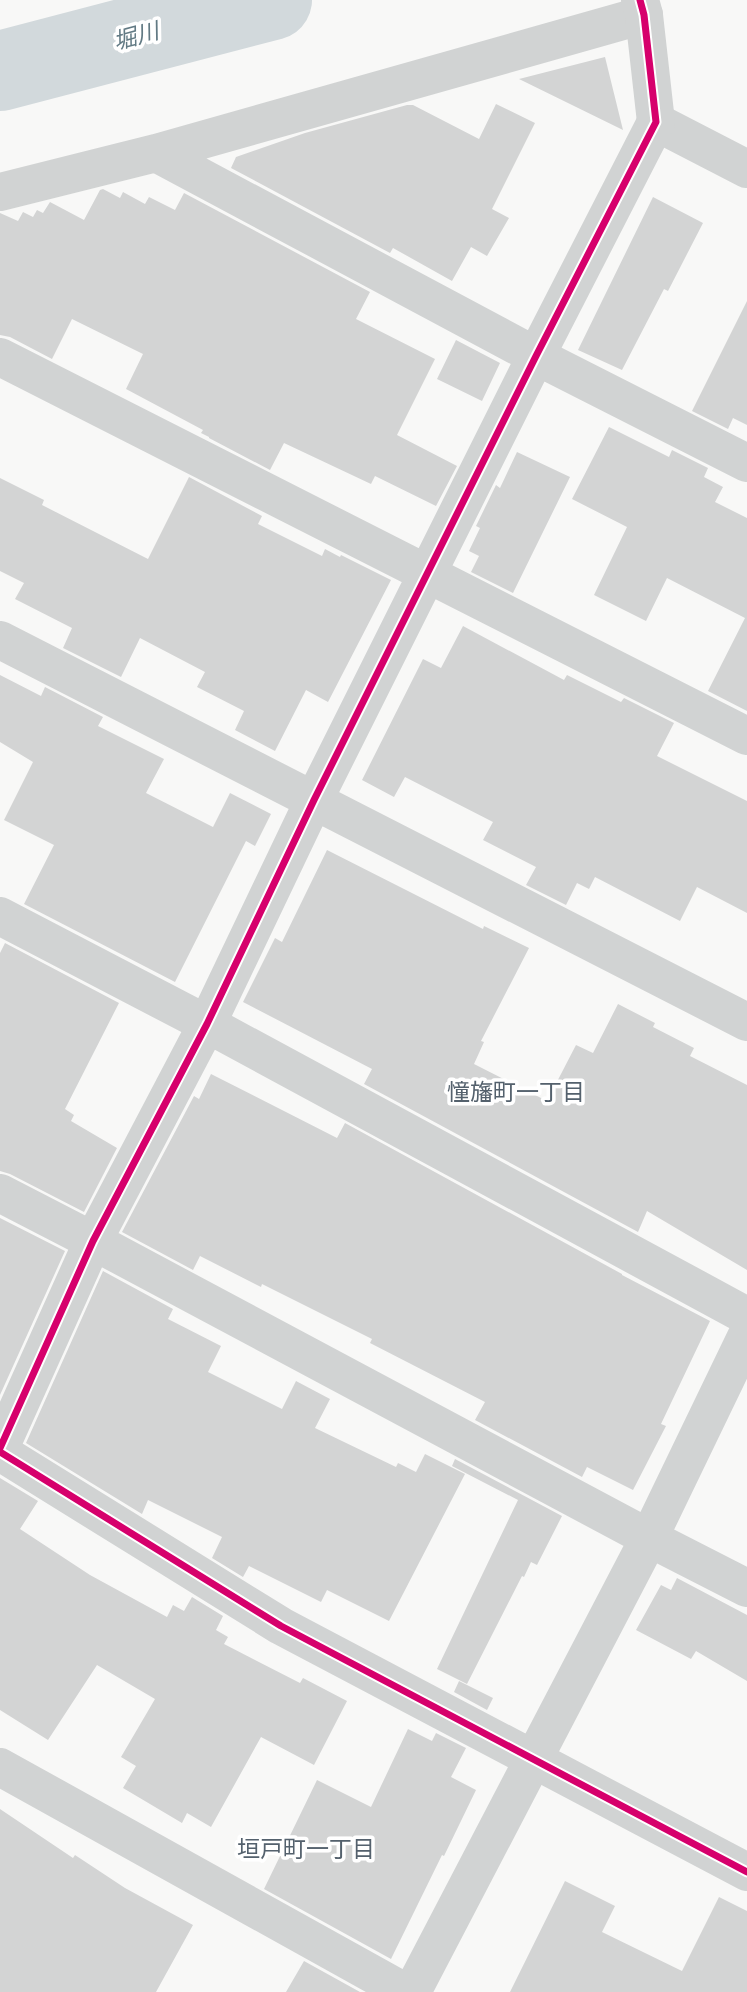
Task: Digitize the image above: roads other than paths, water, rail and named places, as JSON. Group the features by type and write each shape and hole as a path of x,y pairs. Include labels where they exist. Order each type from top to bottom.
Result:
{"street":[{"path":"0,192 156,153 642,7 656,122 314,800 207,1024 93,1241 0,1450 281,1626 747,1872"},
{"path":"656,122 747,169"},
{"path":"156,153 536,356 747,463"},
{"path":"0,357 747,736"},
{"path":"0,640 747,1022"},
{"path":"0,916 207,1024 747,1316"},
{"path":"0,1193 747,1588"},
{"path":"412,1992 649,1538 747,1335"},
{"path":"0,1767 405,1992"}],"waterway":[{"name":"堀川","path":"0,71 272,0"}],"district":[{"name":"憧旛町一丁目","path":"516,1092"},
{"name":"垣戸町一丁目","path":"306,1849"}]}
